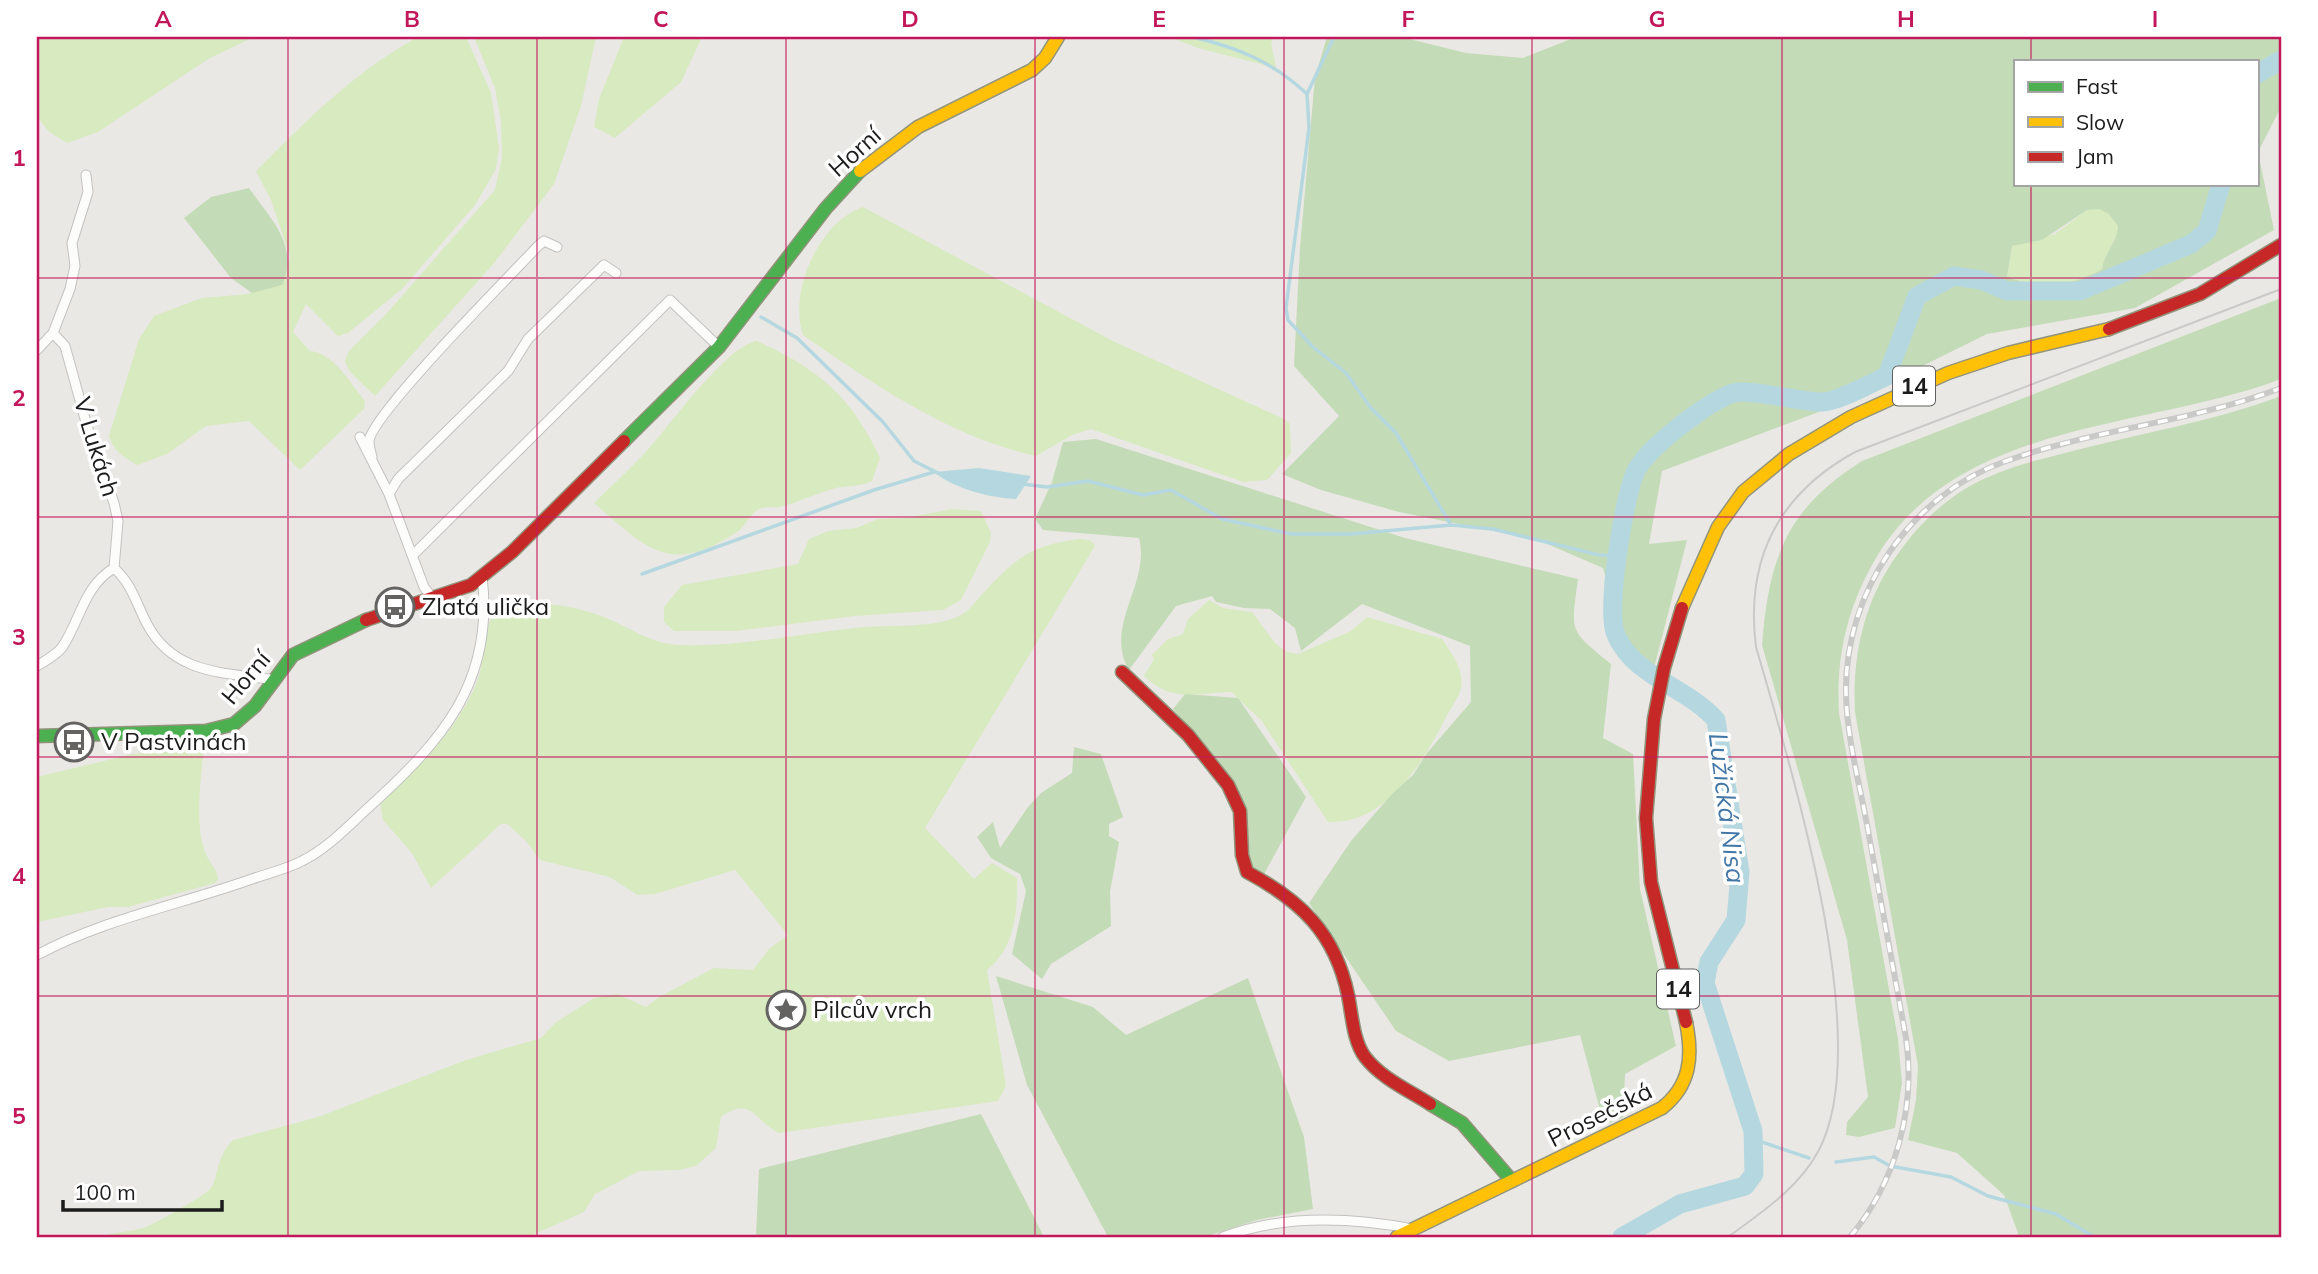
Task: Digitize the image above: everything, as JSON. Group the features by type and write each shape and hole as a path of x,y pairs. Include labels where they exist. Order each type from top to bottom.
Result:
{"street":[{"name":"Horní","path":"37,736 206,732 234,724 255,706 293,655 354,624 471,585 512,552 719,347 826,208 859,172 918,127 1032,70 1045,58 1058,37"},
{"path":"37,350 53,333 75,266 72,243 88,192 86,174"},
{"path":"372,457 369,441 387,411 545,238 557,247"},
{"name":"Prosečská","path":"1397,1237 1666,1107 1675,1100 1689,1076 1691,1046 1648,862 1648,760 1665,667 1690,585 1711,538 1745,490 1786,456 1875,405 1933,378 1976,362 2146,317 2222,282 2281,245"},
{"path":"389,494 398,479 508,372 528,339 604,265 615,274"},
{"path":"413,555 670,300 719,347"},
{"name":"V Lukách","path":"53,333 65,346 89,433 114,503 118,521 114,568"},
{"path":"360,437 389,494 424,587 433,599"},
{"path":"37,666 62,649 86,595 103,575 114,568 128,580 158,643 179,660 198,667 275,680"},
{"path":"37,955 69,937 226,888 300,862 323,849 434,745 463,701 475,673 478,655 485,601 482,576"},
{"path":"1122,672 1125,678 1173,719 1227,785 1238,804 1247,872 1284,892 1312,919 1325,939 1342,968 1356,1036 1364,1056 1387,1078 1462,1123 1512,1181"},
{"path":"1223,1237 1247,1229 1307,1219 1375,1222 1414,1229"}],"green space":[{"path":"37,37 254,37 210,58 98,132 67,143 49,132 37,116"},
{"path":"418,37 466,37 491,93 499,148 496,169 475,205 402,289 348,333 338,336 306,304 293,332 310,351 327,357 341,370 365,401 364,409 300,470 249,421 206,426 167,454 137,465 124,457 109,436 139,339 154,316 202,298 248,294 282,284 290,257 271,200 256,171 352,81"},
{"path":"474,37 596,37 581,106 554,184 495,262 375,396 350,372 345,362 348,352 386,314 495,190 502,158 501,122 495,88"},
{"path":"624,37 702,37 681,82 615,138 594,127 599,99"},
{"path":"1169,37 1275,37 1271,42 1276,68 1198,48"},
{"path":"1327,37 1401,37 1466,53 1523,58 1576,37 2281,37 2281,107 2258,152 2274,230 2135,308 1987,334 1864,395 1662,471 1649,544 1687,540 1653,672 1624,635 1603,568 1538,540 1399,512 1321,490 1282,474 1339,416 1294,366 1300,248 1315,77","holes":["2099,209 2109,214 2118,226 2102,269 2079,280 2056,284 2032,283 2007,277 2012,246 2042,240 2087,210"]},
{"path":"249,188 280,233 287,257 287,271 282,285 252,293 231,278 184,218 211,197"},
{"path":"863,207 1113,341 1284,419 1290,424 1291,453 1267,480 1243,482 1091,429 1072,435 1036,456 973,436 914,407 803,335 799,318 800,299 811,260 833,227 847,215"},
{"path":"2099,208 2109,214 2118,226 2102,269 2079,280 2056,284 2032,283 2007,277 2012,246 2055,234 2087,210"},
{"path":"2281,298 2281,379 2227,396 2055,437 2000,456 1950,482 1907,517 1872,565 1849,619 1841,655 1839,713 1898,1039 1902,1083 1895,1128 1859,1137 1846,1135 1847,1122 1868,1097 1847,940 1762,645 1770,586 1786,538 1815,498 1862,461"},
{"path":"757,341 815,374 845,402 858,418 880,458 872,481 836,488 780,507 759,509 737,532 714,546 694,553 676,554 644,544 594,503 644,454 714,372 744,346"},
{"path":"2281,396 2281,1237 2016,1237 2018,1233 2004,1195 1957,1153 1908,1140 1916,1100 1918,1066 1855,712 1858,650 1868,610 1886,573 1912,535 1939,508 1970,486 1992,475 2028,463 2201,420"},
{"path":"1096,439 1405,538 1578,579 1574,610 1576,629 1587,644 1611,664 1603,738 1633,754 1640,889 1676,1046 1625,1074 1623,1117 1604,1125 1580,1035 1449,1061 1396,1031 1309,903 1351,841 1392,794 1413,775 1427,753 1471,702 1470,646 1362,604 1301,651 1295,628 1270,609 1244,608 1216,602 1212,596 1176,606 1129,670 1122,654 1121,637 1139,571 1139,538 1043,530 1035,519 1052,482 1063,442"},
{"path":"952,509 981,511 991,533 990,542 961,600 943,610 855,616 735,631 674,631 664,622 664,607 682,585 798,564 809,539 828,531 856,528 878,519 906,518"},
{"path":"1080,539 1090,540 1095,546 925,828 974,879 992,863 1017,878 1017,904 1009,941 987,970 1006,1086 998,1101 779,1133 747,1109 731,1111 721,1117 716,1148 696,1166 679,1170 639,1171 595,1194 584,1212 528,1237 100,1237 149,1226 206,1193 213,1185 223,1153 233,1140 318,1117 466,1060 541,1038 555,1023 594,998 617,994 646,1007 659,997 714,968 753,970 769,949 788,935 735,870 655,894 637,895 610,877 540,860 526,841 507,824 501,824 431,888 412,853 383,820 380,802 436,746 460,715 478,679 487,631 493,614 498,609 546,604 579,609 653,640 680,645 724,644 855,628 927,624 964,613 1027,554 1050,545"},
{"path":"1209,600 1223,608 1252,612 1275,643 1287,652 1298,654 1351,631 1367,617 1442,639 1459,668 1461,688 1426,753 1400,788 1368,813 1349,820 1328,822 1261,720 1231,692 1174,693 1164,690 1144,676 1154,659 1152,655 1168,639 1183,634 1188,619"},
{"path":"1185,694 1238,698 1306,797 1262,878 1248,867 1246,807 1230,776 1173,709"},
{"path":"1074,747 1101,754 1123,817 1109,824 1109,836 1119,842 1110,892 1111,926 1051,964 1042,979 1012,954 1026,891 1020,874 991,858 977,837 993,822 1000,848 1041,793 1072,773"},
{"path":"204,748 199,802 200,830 206,854 217,875 215,883 128,907 108,907 37,922 37,777 133,754"},
{"path":"996,976 1093,1007 1126,1035 1248,978 1304,1137 1313,1209 1257,1220 1205,1237 1108,1237 1027,1085"},
{"path":"981,1114 1044,1237 756,1237 759,1169"}],"water":[{"path":"979,468 1031,476 1016,499 973,492 934,472"}],"waterway":[{"path":"1192,37 1254,57 1281,73 1307,94 1309,128 1286,308 1288,320 1313,347 1346,373 1370,407 1396,433 1451,525"},
{"path":"1307,94 1334,37"},
{"name":"Lužická Nisa","path":"2258,73 2281,60"},
{"name":"Lužická Nisa","path":"1622,1237 1680,1204 1745,1186 1754,1174 1753,1131 1705,983 1709,962 1736,920 1740,872 1716,720 1691,699 1635,661 1616,635 1613,622 1617,555 1635,473 1651,451 1664,439 1709,406 1733,393 1751,392 1823,402 1847,395 1887,376 1917,296 1954,276 1981,280 2007,291 2080,291 2191,244 2207,231 2220,186"},
{"path":"761,317 797,338 883,422 914,461 938,473"},
{"path":"642,574 874,490 934,472"},
{"path":"1022,484 1047,487 1088,481 1143,495 1171,490 1222,519 1291,534 1351,534 1451,525 1493,529 1599,555 1617,556"},
{"path":"1753,1139 1809,1158"},
{"path":"1836,1162 1874,1157 1890,1166 1951,1177 1988,1196 2056,1214 2094,1237"}],"tram line":[{"path":"1728,1237 1790,1188 1811,1164 1819,1150 1834,1102 1838,1042 1833,974 1822,902 1806,829 1756,647 1756,586 1762,558 1772,533 1786,510 1805,488 1855,452 2281,289"}],"railway":[{"path":"1850,1237 1880,1193 1891,1169 1905,1118 1908,1091 1906,1038 1851,745 1847,711 1848,656 1870,585 1889,552 1913,523 1940,498 1971,477 2006,461 2040,450 2248,400 2281,388"}],"traffic: fast":[{"path":"624,441 719,347 826,208 860,171"},
{"path":"37,736 206,731 234,724 255,706 293,655 366,620"},
{"path":"1430,1104 1462,1123 1512,1181"}],"traffic: slow":[{"path":"860,171 918,127 1032,70 1045,58 1058,37"},
{"path":"1682,608 1718,527 1743,492 1789,454 1851,417 1948,373 2008,353 2109,329"},
{"path":"1397,1237 1662,1108 1679,1090 1688,1069 1686,1022"}],"traffic: jam":[{"path":"2109,329 2200,294 2281,245"},
{"path":"366,620 471,585 512,552 624,441"},
{"path":"1682,608 1664,668 1654,719 1646,818 1651,882 1686,1022"},
{"path":"1122,672 1188,735 1228,785 1240,811 1242,855 1247,872 1299,907 1325,936 1342,973 1355,1035 1365,1057 1387,1077 1430,1104"}],"place":[{"name":"Zlatá ulička","path":"395,607"},
{"name":"V Pastvinách","path":"74,742"},
{"name":"Pilcův vrch","path":"786,1010"}]}
